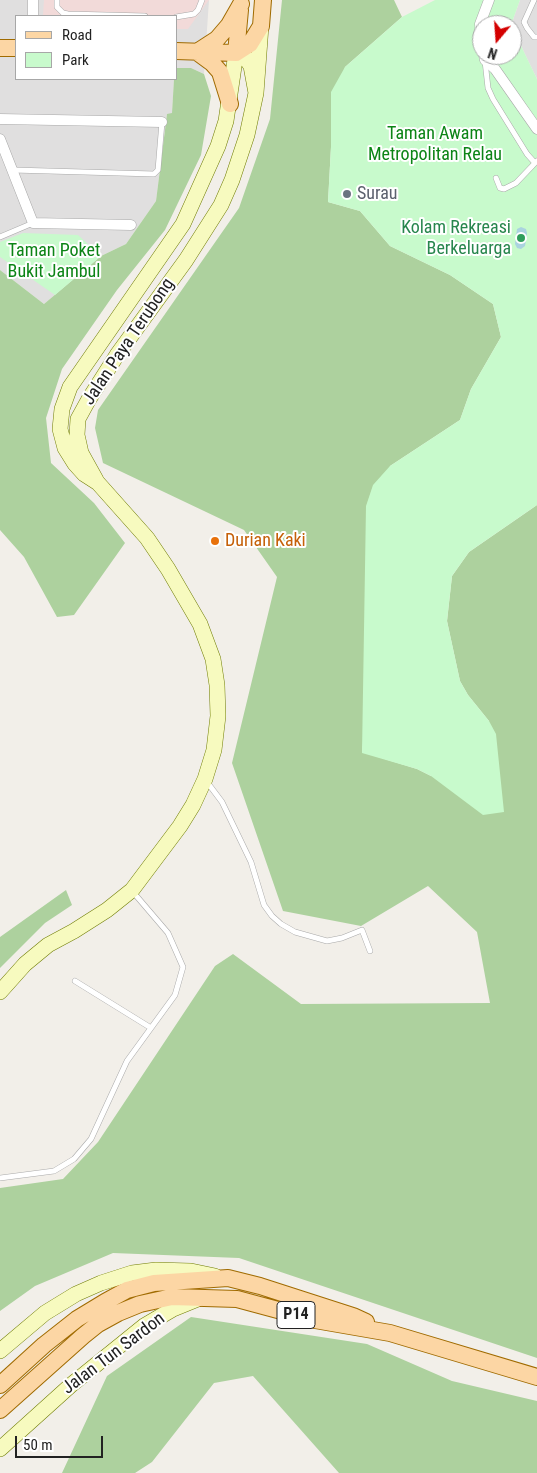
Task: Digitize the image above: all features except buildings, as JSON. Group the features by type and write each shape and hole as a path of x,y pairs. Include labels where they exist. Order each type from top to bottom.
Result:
{"main road":[{"name":"Jalan Paya Terubong","path":"98,483 81,453 77,435 78,420 117,355 186,260 221,205 232,180 247,135 256,93 262,0"},
{"name":"Jalan Paya Terubong","path":"98,483 84,474 75,464 66,448 60,429 62,409 70,387 183,224 218,146 230,104 241,2"},
{"path":"197,52 217,39 229,25 241,2"},
{"path":"236,53 250,44 261,26"},
{"path":"0,48 15,48"},
{"path":"178,52 236,53 245,57 251,66 256,93"},
{"path":"197,52 212,63 220,72 230,104"},
{"path":"0,992 25,964 48,945 108,910 132,890 180,826 193,805 205,779 214,750 218,716 217,685 212,659 200,624 168,569 147,538 98,483"},
{"name":"Jalan Tun Sardon","path":"0,1351 46,1313 76,1294 101,1283 132,1273 156,1270 191,1271 260,1286 353,1316 390,1333"},
{"path":"0,1385 44,1345 77,1319 127,1290 154,1282 228,1278"},
{"path":"0,1410 83,1336 118,1313 140,1304 172,1297 201,1298"},
{"name":"Jalan Tun Sardon","path":"0,1449 71,1385 144,1326 174,1309 201,1298 237,1299 316,1320 390,1333 537,1377"}],"street":[{"path":"33,0 33,15"},
{"path":"483,15 489,0"},
{"path":"491,65 537,129"},
{"path":"0,119 162,122"},
{"path":"0,139 33,223 131,225"}],"lane":[{"path":"57,0 57,7 60,11 68,14 95,15"},
{"path":"178,17 194,14 202,0"},
{"path":"534,0 524,22 534,37 537,37"},
{"path":"485,65 489,91 527,154 536,162 516,183 504,189 500,188 496,178"},
{"path":"13,170 154,174 158,170 162,122"},
{"path":"0,237 33,223"},
{"path":"205,779 222,802 256,876 264,905 272,916 295,932 327,941 342,938 362,930 370,951"},
{"path":"0,1178 54,1171 74,1159 91,1139 127,1062 175,995 183,967 168,933 132,890"},
{"path":"75,981 151,1028"}],"shaded area":[{"path":"0,0 209,0 204,74 191,68 178,68 178,15 15,15 15,80 174,80 172,114 167,114 156,201 126,244 101,256 44,304 0,270"},
{"path":"44,0 209,0 188,29 178,29 178,15 43,15"},
{"path":"520,0 537,0 537,79 522,48 522,15 515,15"}],"green space":[{"path":"282,0 394,0 402,17 345,67 331,147 328,202 360,211 390,246 450,275 493,304 501,337 471,389 460,420 390,466 362,752 417,769 431,776 489,721 468,695 460,681 447,621 452,576 469,552 537,505 537,1358 239,1258 113,1253 35,1286 0,1311 0,1188 63,1179 98,1142 215,966 233,954 301,1004 490,1003 477,932 428,886 361,926 283,911 232,763 277,577 244,530 103,463 95,428 98,410 239,208 270,119"},
{"name":"Taman Awam Metropolitan Relau","path":"435,0 520,0 515,15 472,15 472,65 522,65 522,48 537,79 537,505 469,552 452,576 447,621 460,681 468,695 489,721 496,734 504,812 483,815 431,776 417,769 362,753 366,506 373,485 390,466 460,420 471,389 501,337 493,304 450,275 390,246 360,211 328,202 331,92 345,67 402,17"},
{"path":"178,68 191,68 204,74 211,96 201,155 165,230 117,290 62,369 46,418 51,463 94,503 125,543 74,615 57,617 24,557 0,530 0,270 44,304 101,256 126,244 156,201 167,114 172,113 174,80 178,80"},
{"name":"Taman Poket Bukit Jambul","path":"23,233 78,235 101,256 55,295 0,257 0,242"},
{"path":"66,890 72,905 45,923 0,968 0,937"},
{"path":"191,1317 367,1344 452,1381 537,1401 537,1473 339,1473 253,1376 214,1383 152,1462 135,1473 62,1473 107,1376"}],"water":[{"name":"Kolam Rekreasi Berkeluarga","path":"521,227 526,229 527,233 525,246 521,249 517,248 515,244 517,229"}],"place":[{"name":"Surau","path":"347,194"},
{"name":"Kolam Rekreasi Berkeluarga","path":"521,238"},
{"name":"Durian Kaki","path":"215,541"}]}
